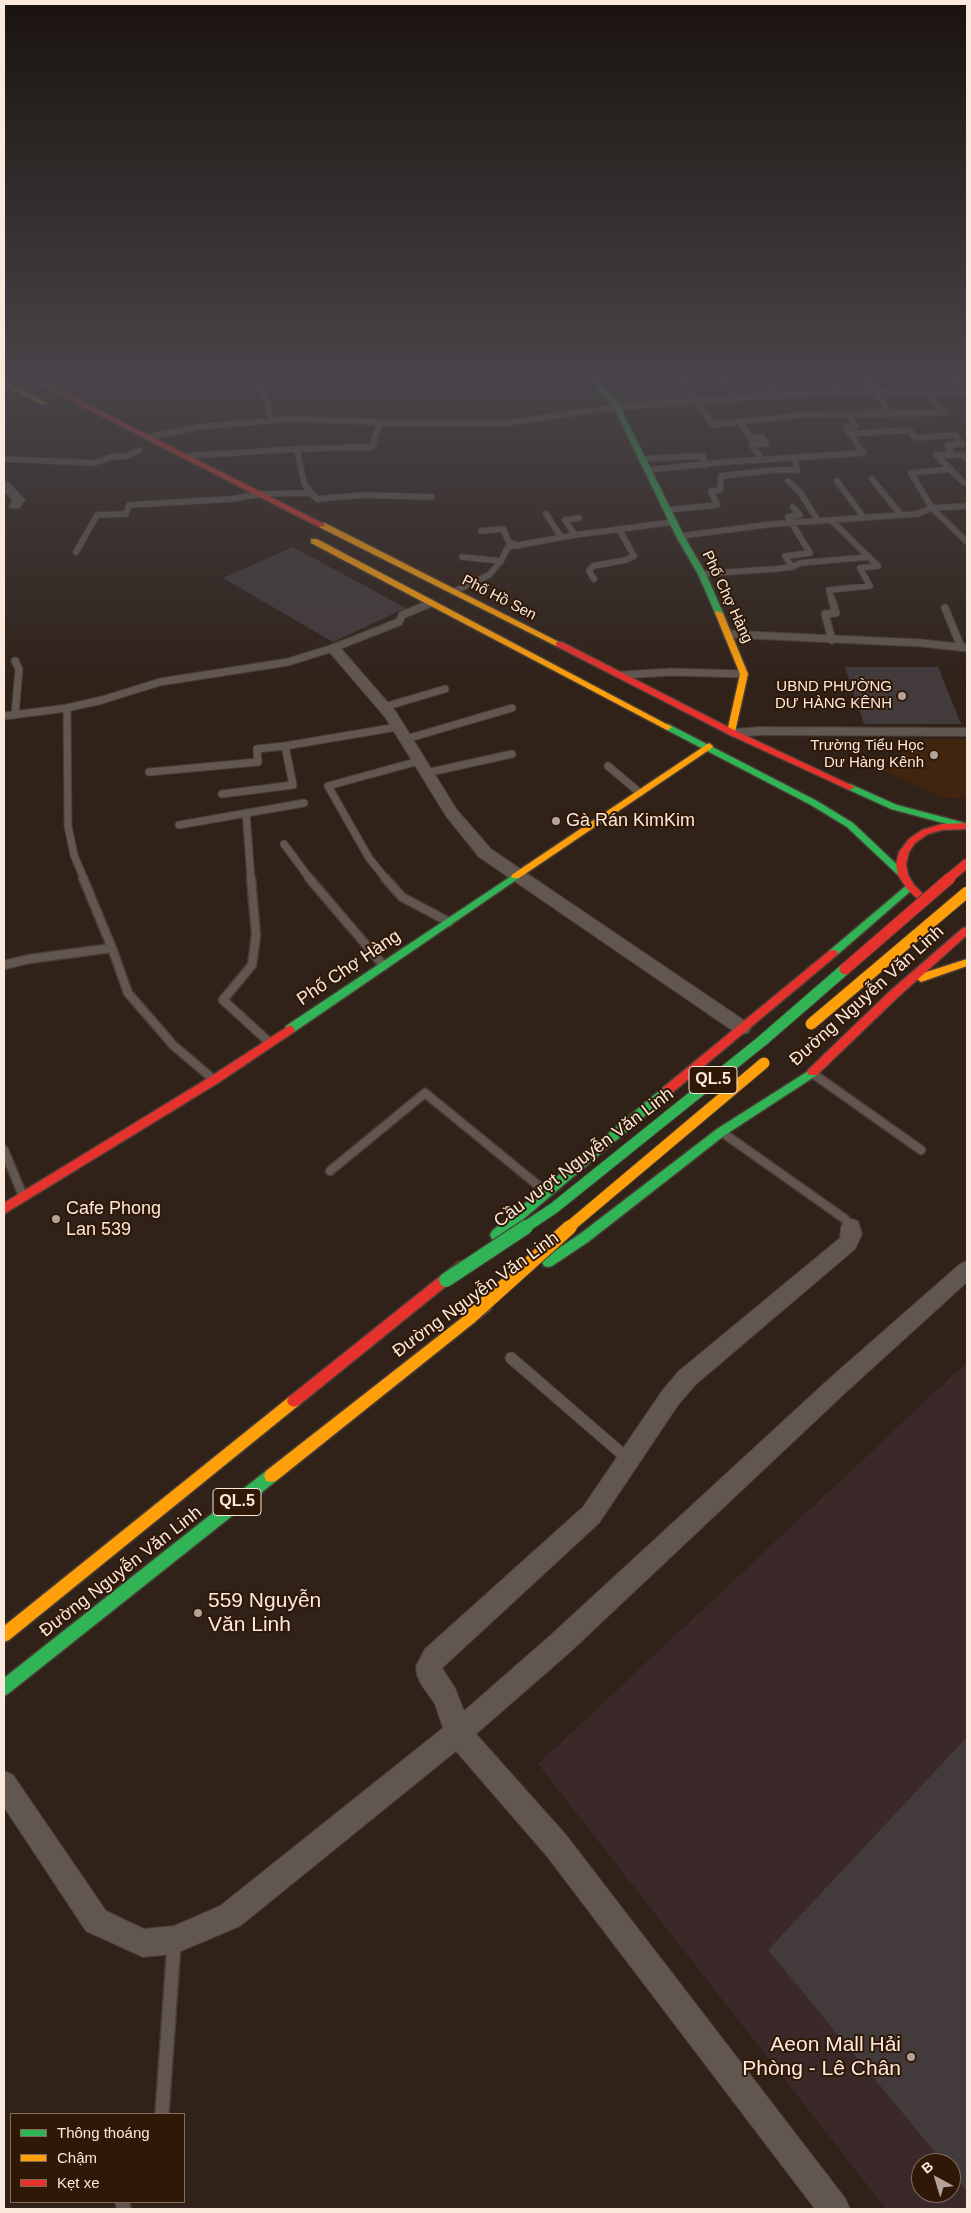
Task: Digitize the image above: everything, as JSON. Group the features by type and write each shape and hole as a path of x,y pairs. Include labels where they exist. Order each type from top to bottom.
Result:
{"main road":[{"path":"231,481 218,488 231,498 252,509"},
{"name":"Phố Hồ Sen","path":"237,481 732,732 841,784 894,807 964,826"},
{"name":"Phố Chợ Hàng","path":"653,481 680,536 702,574 744,674"},
{"name":"Phố Hồ Sen","path":"303,536 709,746 814,803 850,826 874,846 922,899 937,909 962,918"},
{"path":"732,732 744,674"},
{"name":"Phố Chợ Hàng","path":"4,1209 214,1080 709,746"},
{"path":"841,784 865,797 870,802 870,809"},
{"path":"814,803 840,815 857,817"},
{"path":"903,876 901,864 904,852 912,841 925,832 942,827 964,826"},
{"name":"Cầu vượt Nguyễn Văn Linh","path":"446,1280 554,1208 747,1054 891,931 967,863"},
{"name":"Đường Nguyễn Văn Linh","path":"4,1635 446,1280 546,1192 910,887"},
{"path":"803,1031 967,892"},
{"name":"Đường Nguyễn Văn Linh","path":"4,1688 470,1317 584,1238 721,1132 812,1073 893,995 967,930"},
{"path":"821,963 836,958 854,958 871,963 884,972 889,980 893,995"},
{"path":"907,983 967,962"},
{"name":"QL.5","path":"470,1317 574,1222 773,1056"}],"street":[{"path":"4,484 19,500 16,506"},
{"path":"333,648 384,707 451,813 485,852 742,1028"},
{"path":"732,732 967,732"},
{"path":"834,2209 556,1845 458,1733 446,1697 430,1675 429,1666 434,1658 591,1515 670,1398 687,1378 848,1243 852,1234 851,1227"},
{"path":"4,1784 96,1921 143,1943 174,1940 230,1916 458,1733 561,1643 837,1386 967,1270"}],"lane":[{"path":"304,481 317,499 340,496 432,496"},
{"path":"667,510 717,505 711,491 720,490 721,481"},
{"path":"837,481 864,518"},
{"path":"874,481 901,515"},
{"path":"916,481 932,508 967,542"},
{"path":"788,482 800,492 818,521"},
{"path":"76,552 97,515 126,514 129,505 311,492"},
{"path":"680,536 791,523 917,514 932,508 967,506"},
{"path":"792,567 785,556 810,553 788,516 800,515 793,507"},
{"path":"546,514 561,537"},
{"path":"575,535 565,520 579,518"},
{"path":"831,520 878,566 860,568 870,586 829,590 836,613 825,614 832,640"},
{"path":"453,592 490,575 501,561 508,547 561,537 674,522"},
{"path":"482,531 502,529 509,542 519,546"},
{"path":"594,579 588,571 593,566 626,560 634,556 619,529"},
{"path":"462,557 501,561"},
{"path":"702,574 792,567 800,563 869,557"},
{"path":"4,716 67,708 102,700 160,682 288,662 333,648 399,622 402,615 431,603"},
{"path":"945,608 964,648"},
{"path":"727,634 922,643 964,648"},
{"path":"15,661 19,669 15,714"},
{"path":"620,675 672,672 744,674"},
{"path":"384,707 445,689"},
{"path":"67,708 68,826 74,855 128,993 174,1046 214,1080"},
{"path":"148,772 258,762 257,749 402,733 512,708"},
{"path":"222,794 293,784 285,746"},
{"path":"449,922 402,897 387,881 369,858 328,786 423,767 512,754"},
{"path":"608,766 640,792"},
{"path":"179,825 304,803"},
{"path":"246,813 256,936 252,965 223,1000 270,1042"},
{"path":"284,844 300,867 384,966"},
{"path":"4,965 29,959 112,948"},
{"path":"812,1073 921,1150"},
{"path":"330,1170 425,1093 546,1192"},
{"path":"721,1132 845,1219 851,1227"},
{"path":"4,1150 24,1197"},
{"path":"511,1358 628,1459"},
{"path":"162,2113 174,1940"}],"shaded area":[{"name":"Trường Tiểu Học Dư Hàng Kênh","path":"919,739 967,739 967,798 945,798 883,771"},
{"path":"967,1362 967,2209 886,2209 538,1764"}],"building":[{"path":"293,547 406,608 333,642 223,578"},
{"name":"UBND PHƯỜNG DƯ HÀNG KÊNH","path":"845,667 938,667 961,724 864,724"},
{"name":"Aeon Mall Hải Phòng - Lê Chân","path":"967,1737 967,2192 961,2184 961,2153 936,2153 768,1950"}],"traffic: fast":[{"path":"653,481 680,536 702,574 719,613"},
{"path":"668,727 814,803 850,825 903,875"},
{"path":"850,787 894,807 962,825"},
{"path":"290,1029 516,876"},
{"path":"833,953 910,887"},
{"path":"446,1280 554,1208 762,1041 845,969"},
{"path":"548,1262 584,1238 721,1132 813,1072"},
{"path":"496,1235 669,1089"},
{"path":"4,1688 271,1476"}],"traffic: slow":[{"path":"322,525 559,644"},
{"path":"314,541 668,727"},
{"path":"719,613 744,674 731,732"},
{"path":"516,876 709,746"},
{"path":"811,1024 967,892"},
{"path":"921,978 967,962"},
{"path":"470,1317 575,1222 764,1063"},
{"path":"271,1476 486,1306"},
{"path":"4,1635 294,1401"}],"traffic: jam":[{"path":"235,481 322,525"},
{"path":"559,644 733,733 850,787"},
{"path":"923,899 910,887 903,875 901,864 904,852 912,841 925,832 942,827 967,826"},
{"path":"845,969 967,863"},
{"path":"813,1072 893,995 967,930"},
{"path":"669,1089 833,953"},
{"path":"4,1209 214,1080 290,1029"},
{"path":"294,1401 462,1266"}],"place":[{"name":"UBND PHƯỜNG DƯ HÀNG KÊNH","path":"902,696"},
{"name":"Trường Tiểu Học Dư Hàng Kênh","path":"934,755"},
{"name":"Gà Rán KimKim","path":"556,821"},
{"name":"Cafe Phong Lan 539","path":"56,1219"},
{"name":"559 Nguyễn Văn Linh","path":"198,1613"},
{"name":"Aeon Mall Hải Phòng - Lê Chân","path":"911,2057"}]}
